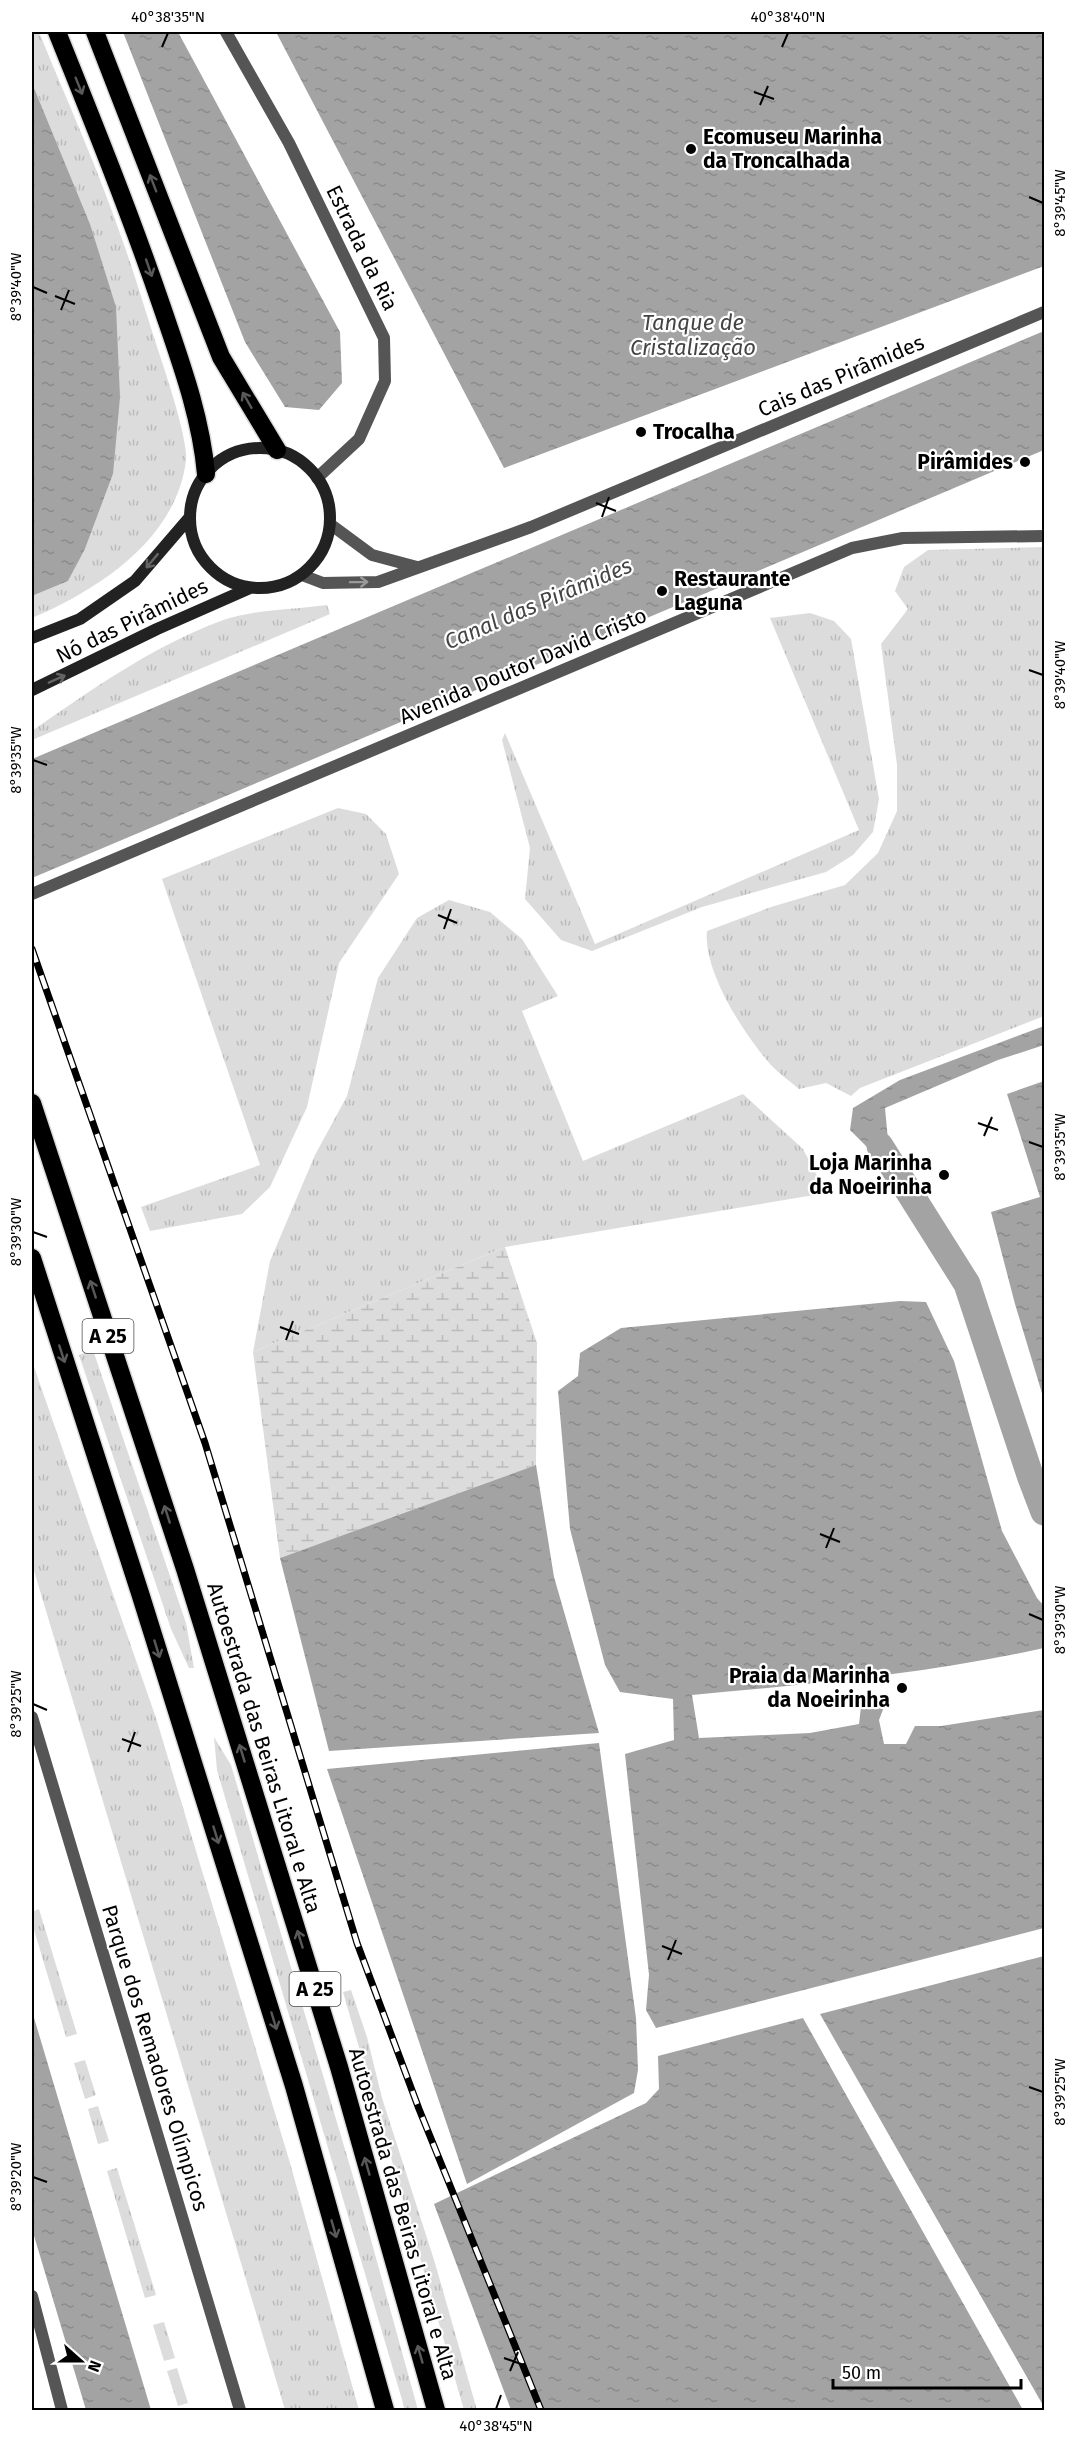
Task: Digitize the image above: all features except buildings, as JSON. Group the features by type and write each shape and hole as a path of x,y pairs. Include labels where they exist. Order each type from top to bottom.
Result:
{"highway":[{"path":"57,32 147,262 186,376 204,448 206,474"},
{"path":"95,32 221,357 277,450"},
{"name":"Autoestrada das Beiras Litoral e Alta","path":"32,1103 185,1569 339,2067 436,2410"},
{"name":"A 25","path":"32,1258 140,1593 294,2086 385,2410"}],"main road":[{"name":"Nó das Pirâmides","path":"248,449 277,450 295,457 317,478 326,493 330,524 328,539 318,559 302,575 282,585 250,588 238,586 219,575 203,559 193,539 190,517 194,495 206,474 225,458 248,449"},
{"name":"Nó das Pirâmides","path":"32,638 81,619 135,581 190,517"},
{"name":"Nó das Pirâmides","path":"32,690 157,629 250,588"}],"street":[{"name":"Estrada da Ria","path":"226,32 289,143 384,338 385,381 359,439 317,478"},
{"name":"Cais das Pirâmides","path":"302,575 322,583 378,582 531,527 1044,312"},
{"path":"330,524 372,555 417,567"},
{"name":"Avenida Doutor David Cristo","path":"32,894 852,548 903,538 1044,536"},
{"name":"Parque dos Remadores Olímpicos","path":"32,1717 240,2410"},
{"path":"32,2296 62,2410"}],"green space":[{"path":"32,32 39,32 114,215 173,395 184,439 186,460 180,488 167,514 151,537 107,577 83,593 32,618 32,596 68,581 85,549 113,474 90,224 32,83"},
{"path":"1044,547 1044,1016 860,1088 851,1096 826,1083 799,1089 770,1064 727,1001 718,983 707,947 707,931 771,907 845,885 878,853 897,811 897,765 881,644 908,609 895,591 904,567 928,550"},
{"path":"327,605 330,614 32,740 32,731 76,700 145,657 193,632 244,615"},
{"path":"810,613 834,621 851,639 879,799 873,832 853,855 826,872 702,907 592,951 561,940 525,899 530,848 502,740 505,733 595,944 859,830 770,618"},
{"path":"338,808 366,814 386,834 399,874 339,963 307,1107 270,1187 242,1214 150,1231 141,1207 260,1165 162,879"},
{"path":"449,900 490,912 522,939 558,996 522,1011 583,1161 743,1094 803,1149 826,1193 505,1247 253,1352 270,1261 315,1155 347,1096 378,978 417,918"},
{"path":"505,1247 537,1343 536,1465 280,1558 253,1352"},
{"path":"93,1350 186,1623 194,1668 189,1668 171,1629 79,1355"},
{"path":"32,1361 156,1718 290,2163 359,2410 285,2410 32,1564"},
{"path":"214,1737 231,1765 360,2200 418,2410 405,2410 217,1770"},
{"path":"39,1909 77,2034 66,2037 32,1923 32,1912"},
{"path":"351,1990 367,2037 382,2098 435,2263 477,2410 464,2410 343,1992"},
{"path":"85,2060 96,2095 85,2099 74,2063"},
{"path":"98,2106 109,2141 98,2144 88,2109"},
{"path":"117,2168 156,2295 145,2298 107,2171"},
{"path":"164,2322 175,2358 164,2361 153,2325"},
{"path":"177,2368 188,2403 178,2406 167,2371"}],"water":[{"path":"123,32 178,32 340,332 342,383 319,410 285,407 245,342"},
{"name":"Ecomuseu Marinha da Troncalhada","path":"276,32 1044,32 1044,266 504,468"},
{"path":"32,83 90,224 116,307 120,397 113,474 85,549 68,581 32,596"},
{"name":"Canal das Pirâmides","path":"1044,331 1044,450 32,878 32,759"},
{"path":"1044,1026 1044,1045 998,1060 885,1108 888,1140 872,1152 850,1130 853,1108 900,1080"},
{"path":"1044,1081 1044,1400 1015,1304 991,1212 1040,1197 1007,1094"},
{"path":"900,1301 926,1302 954,1361 1002,1531 1037,1598 1044,1606 1044,1648 913,1671 692,1695 699,1738 810,1733 859,1724 861,1707 884,1707 879,1720 884,1744 906,1744 915,1726 941,1726 1044,1710 1044,1928 656,2028 646,2010 649,1975 625,1754 674,1740 673,1699 620,1692 605,1665 570,1529 558,1391 578,1376 580,1353 621,1328"},
{"path":"536,1465 554,1577 599,1733 329,1751 280,1558"},
{"path":"599,1743 636,2018 638,2070 634,2093 467,2184 327,1769"},
{"path":"1044,1956 1044,2407 820,2014"},
{"path":"32,2011 151,2410 86,2410 32,2229"},
{"path":"803,2018 1023,2410 511,2410 434,2204 646,2103 659,2089 658,2056"}],"waterway":[{"path":"880,1146 967,1284 1044,1512"}],"railway":[{"path":"32,949 205,1443 357,1943 419,2109 541,2410"}],"place":[{"name":"Ecomuseu Marinha da Troncalhada","path":"691,149"},
{"name":"Trocalha","path":"641,432"},
{"name":"Pirâmides","path":"1025,462"},
{"name":"Restaurante Laguna","path":"662,591"},
{"name":"Loja Marinha da Noeirinha","path":"944,1175"},
{"name":"Praia da Marinha da Noeirinha","path":"902,1688"}],"water label":[{"name":"Tanque de Cristalização","path":"693,334"}]}
